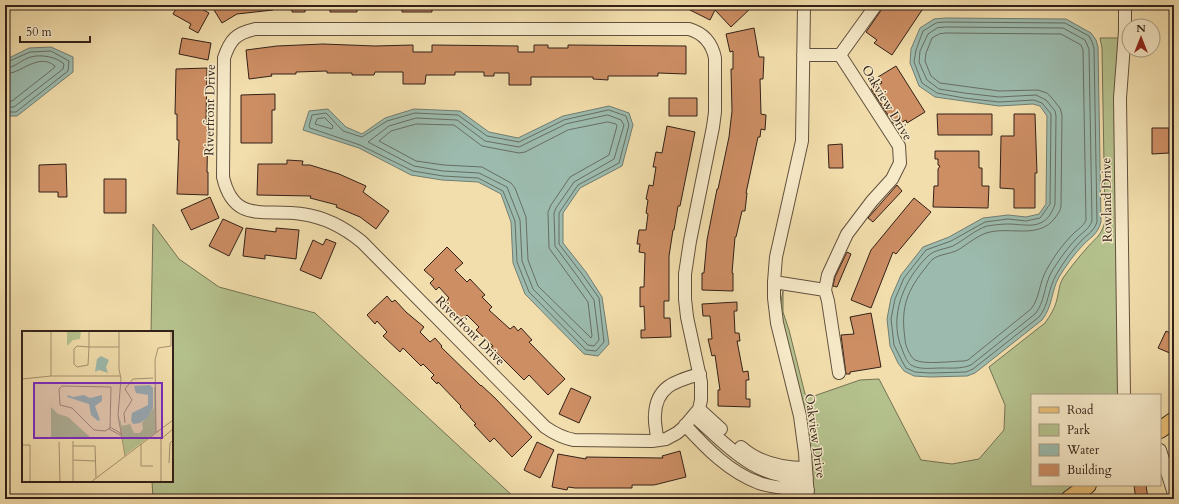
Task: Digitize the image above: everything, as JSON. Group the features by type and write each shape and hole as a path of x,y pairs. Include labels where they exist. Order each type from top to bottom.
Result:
{"main road":[{"path":"1161,429 1174,420"},
{"path":"1069,499 1087,486"}],"street":[{"name":"Oakview Drive","path":"804,5 802,141 776,258 774,282 776,316 800,416 807,484"},
{"path":"803,55 840,55 876,5"},
{"name":"Rowland Drive","path":"1124,394 1120,98 1125,31 1125,5"},
{"name":"Riverfront Drive","path":"255,29 689,29 699,33 709,42 715,58 715,112 685,274 686,317 701,382 701,400 696,413 677,433 666,439 574,440 564,438 545,427 352,233 321,219 304,214 290,212 258,212 247,210 237,204 230,197 223,177 224,58 230,43 235,37 245,31 255,29"},
{"name":"Oakview Drive","path":"824,290 828,275 847,234 872,201 892,179 898,170 901,159 899,146 840,55"},
{"path":"774,282 824,290 828,301 839,373"},
{"path":"658,440 655,415 658,397 672,383 700,374"},
{"path":"696,413 737,449 752,465 807,484"},
{"path":"685,425 707,449 740,473 759,483 794,490 807,484"},
{"path":"727,464 737,449"},
{"path":"1161,453 1174,494"}],"green space":[{"path":"1100,38 1120,38 1119,394 1031,394 1031,486 1078,486 1061,499 813,499 808,428 782,321 780,307 783,291 783,312 805,394 811,397 860,380 879,379 921,460 952,464 979,459 1004,430 1005,405 989,367 1045,323 1055,306 1063,278 1099,235 1105,222 1102,48"},
{"path":"153,224 179,259 219,287 315,313 516,499 153,499 152,482 173,482 173,331 151,331"}],"water":[{"path":"934,19 1066,19 1091,33 1096,40 1098,47 1101,222 1096,233 1077,252 1059,277 1056,282 1046,315 1042,320 975,373 967,376 914,376 904,371 898,363 890,346 887,319 891,298 901,275 923,247 949,237 983,218 1008,215 1026,217 1039,214 1046,204 1047,116 1040,106 1033,104 999,106 935,97 919,86 910,63 911,49 920,28"},
{"path":"51,47 73,57 73,72 17,116 5,116 5,60 29,48"},
{"path":"609,106 629,113 633,125 622,166 580,188 563,213 563,243 586,272 602,297 609,344 598,356 584,354 525,294 513,263 511,222 501,194 478,182 442,180 411,175 359,148 303,130 309,111 328,109 346,127 362,134 385,118 414,109 460,111 489,132 518,138 563,116"}],"building":[{"path":"178,5 195,5 209,13 198,33 189,28 191,24 173,14"},
{"path":"211,5 273,5 273,10 237,14 222,23"},
{"path":"292,5 305,5 305,12 292,12"},
{"path":"330,5 357,5 357,12 330,12"},
{"path":"402,5 432,5 432,12 402,12"},
{"path":"680,5 754,5 731,27 715,10 710,20"},
{"path":"883,5 915,5 922,10 892,55 874,43 877,40 866,32 882,9"},
{"path":"754,28 759,57 764,57 763,79 760,79 761,114 766,115 765,130 761,129 760,137 758,137 746,193 745,211 742,211 735,237 732,273 733,291 702,290 702,273 704,273 707,240 729,137 732,111 731,69 733,69 733,51 730,52 726,34"},
{"path":"182,38 211,43 208,60 179,54"},
{"path":"323,44 375,46 413,45 413,52 432,52 432,45 518,46 518,52 534,52 534,45 548,45 548,48 568,48 568,45 686,46 686,74 658,73 658,76 608,76 608,80 593,79 593,77 531,77 531,85 509,85 509,73 494,73 494,76 484,76 484,72 455,72 455,75 426,75 425,84 403,84 403,72 375,72 374,75 352,75 352,73 327,73 327,71 296,72 296,74 271,74 272,76 249,79 246,50 277,46"},
{"path":"896,66 925,112 907,123 906,120 895,126 871,89 882,83 878,77"},
{"path":"207,68 206,122 208,122 208,195 177,194 179,140 177,140 177,114 175,114 176,69"},
{"path":"275,94 275,110 272,110 272,143 241,143 241,95"},
{"path":"669,98 697,98 697,116 669,116"},
{"path":"937,114 992,114 992,135 938,135"},
{"path":"1014,114 1035,114 1037,173 1035,173 1035,208 1014,208 1014,189 1000,188 1001,136 1014,136"},
{"path":"667,126 695,132 680,206 678,206 669,256 669,301 664,301 664,318 670,318 671,337 641,338 641,330 645,330 644,306 640,307 640,287 644,287 645,253 639,252 640,244 637,244 639,230 646,230 648,200 646,199 649,185 653,186 656,167 653,167 656,152 662,153"},
{"path":"1152,128 1169,128 1169,153 1152,154"},
{"path":"842,144 843,168 829,168 828,145"},
{"path":"935,151 979,151 979,168 982,168 982,186 989,186 988,208 933,207 934,186 938,186 938,169 940,166 938,165 938,159 935,159"},
{"path":"287,160 303,161 302,165 310,165 339,174 366,186 363,192 389,211 376,229 360,217 336,207 337,205 310,198 311,196 257,195 258,164 287,164"},
{"path":"66,164 67,197 58,197 58,192 39,192 39,165"},
{"path":"104,179 126,179 126,213 104,213"},
{"path":"897,185 902,191 873,222 868,218"},
{"path":"210,197 219,218 191,230 181,210"},
{"path":"914,198 931,212 896,254 893,252 871,308 851,300 871,250"},
{"path":"223,219 243,228 229,256 209,246"},
{"path":"246,228 276,232 276,228 299,230 296,259 265,255 265,259 243,256"},
{"path":"326,239 336,243 321,279 300,270 313,240 323,245"},
{"path":"447,247 463,263 455,270 467,282 470,279 485,295 482,297 492,307 489,310 510,329 514,326 518,331 521,328 532,340 529,342 565,379 548,395 529,375 524,380 476,330 479,327 467,315 462,320 445,303 449,298 439,287 436,290 430,283 434,279 424,270"},
{"path":"847,252 851,254 837,287 833,286 835,277"},
{"path":"387,296 392,302 395,300 406,312 424,327 420,332 430,342 435,338 442,346 441,347 495,398 532,437 512,457 494,438 490,442 474,425 476,424 460,407 461,406 438,382 437,384 431,378 434,375 423,364 421,366 403,348 400,352 383,336 387,332 377,321 375,324 367,315"},
{"path":"737,302 737,311 734,311 735,333 739,333 740,341 737,341 743,372 748,371 749,380 746,380 746,399 750,399 750,407 718,406 718,390 720,390 715,355 712,356 708,339 712,339 710,316 703,316 702,304"},
{"path":"871,313 881,367 846,374 841,335 854,334 850,317"},
{"path":"1166,331 1174,335 1174,350 1172,354 1158,348"},
{"path":"571,388 591,397 579,423 559,414"},
{"path":"537,442 554,450 540,478 524,470"},
{"path":"680,451 686,477 654,485 632,485 632,488 568,487 567,490 552,487 558,454 586,459 586,457 663,458 662,456"},
{"path":"1134,486 1146,486 1148,499 1136,499"}]}
